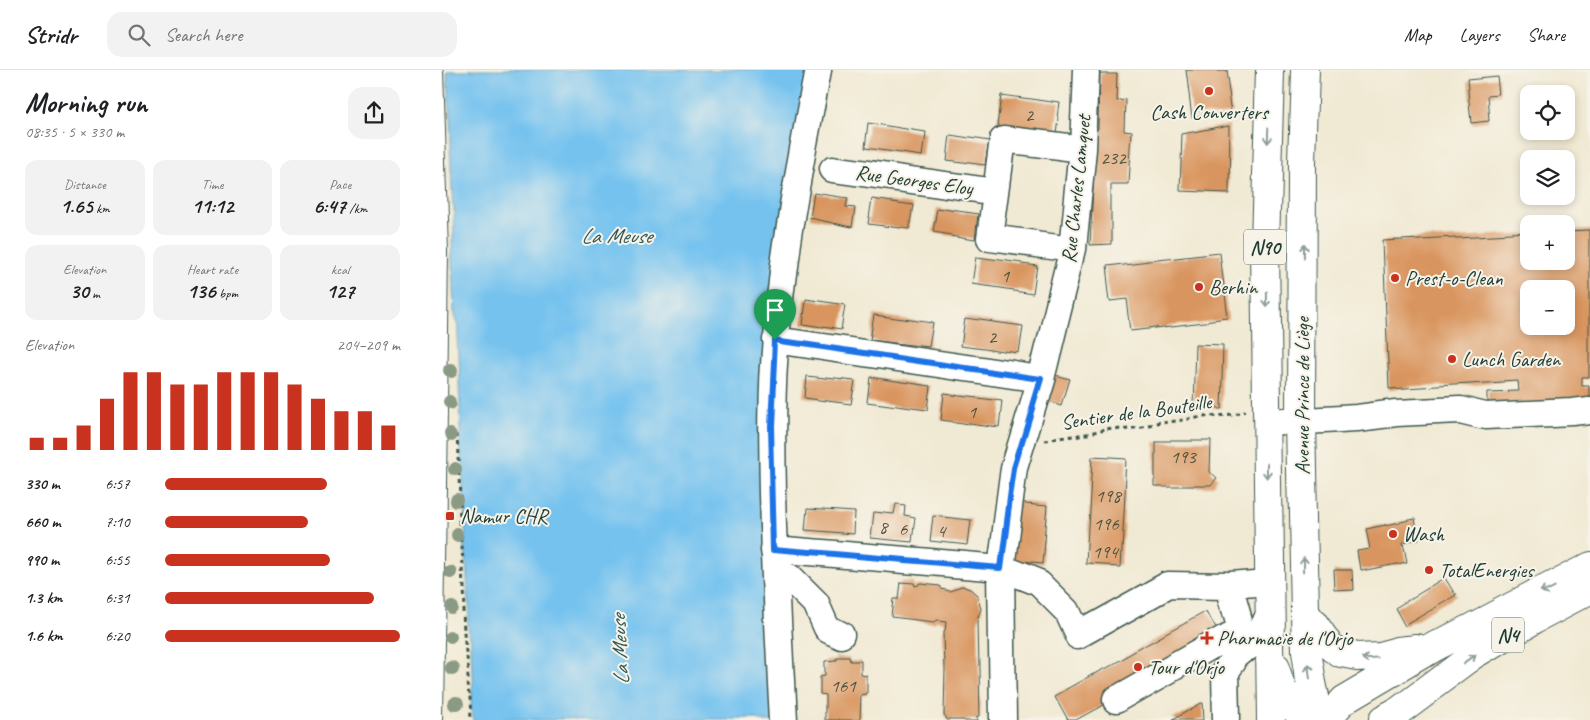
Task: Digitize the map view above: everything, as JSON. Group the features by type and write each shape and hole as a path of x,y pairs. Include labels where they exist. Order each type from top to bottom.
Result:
{"main road":[{"path":"429,70 429,720"},
{"name":"Avenue Prince de Liège","path":"1270,70 1258,417 1269,582 1271,720"},
{"name":"Avenue Prince de Liège","path":"1305,70 1302,162 1301,422 1305,612 1306,651 1319,720"},
{"name":"N4","path":"1326,720 1343,701 1434,647 1590,566"},
{"name":"N4","path":"1406,720 1431,688 1474,655 1533,620 1590,590"},
{"path":"1305,612 1324,639 1341,654 1357,657 1379,656 1397,650 1434,647"},
{"path":"1270,649 1288,699 1301,717 1307,720"},
{"path":"1383,720 1431,688"}],"street":[{"path":"783,720 771,427 775,340 784,261 818,70"},
{"name":"Rue Charles Lamquet","path":"1003,720 1001,568 1014,468 1041,379 1073,249 1083,149 1087,70"},
{"name":"Rue Georges Eloy","path":"1073,249 990,238 1003,139 1083,149"},
{"name":"Rue Georges Eloy","path":"833,168 996,192"},
{"path":"775,340 1041,379"},
{"path":"1258,417 1301,422 1396,413 1460,410 1485,416 1590,410"},
{"path":"775,561 1001,568 1039,583 1067,611 1078,636 1168,585 1229,586 1269,582"},
{"path":"775,561 816,603 827,628 841,635"},
{"path":"1116,700 1241,629 1229,586"},
{"path":"1226,720 1225,671 1236,656 1260,636 1269,616"}],"path":[{"name":"Sentier de la Bouteille","path":"1020,444 1227,414 1258,417"}],"water":[{"name":"La Meuse","path":"447,70 811,70 779,241 775,720 474,720"}],"building":[{"name":"Cash Converters","path":"1186,70 1226,70 1232,112 1192,117"},
{"path":"1100,73 1117,73 1116,100 1125,99 1124,130 1132,131 1129,184 1111,184 1111,244 1090,245 1096,130 1099,129"},
{"path":"1498,77 1500,95 1487,96 1489,121 1471,123 1467,80"},
{"path":"1001,95 1060,103 1056,133 997,125"},
{"path":"868,123 926,132 923,156 865,148"},
{"path":"1230,125 1229,193 1180,191 1182,134"},
{"path":"950,135 989,141 985,165 947,160"},
{"path":"814,193 848,198 846,207 855,208 852,227 810,218"},
{"path":"872,199 913,205 909,229 868,224"},
{"path":"937,208 978,214 975,239 933,232"},
{"path":"1590,230 1590,378 1582,378 1582,386 1590,386 1590,399 1488,405 1488,392 1519,391 1518,381 1389,389 1383,241 1520,233 1520,270 1575,270 1575,231"},
{"path":"1220,253 1228,319 1131,331 1127,299 1110,301 1106,266"},
{"path":"977,257 1037,265 1033,293 973,284"},
{"path":"806,299 845,305 841,330 803,324"},
{"path":"874,315 933,323 929,347 870,340"},
{"path":"965,318 1023,326 1019,354 961,346"},
{"path":"1196,345 1223,346 1221,408 1194,407"},
{"path":"1055,375 1069,379 1061,405 1048,401"},
{"path":"806,376 855,381 851,404 804,398"},
{"path":"870,377 930,386 927,410 867,402"},
{"path":"944,394 1002,401 999,428 941,420"},
{"path":"1155,441 1211,441 1210,472 1217,479 1211,486 1155,486"},
{"path":"1092,457 1127,459 1121,566 1086,564"},
{"path":"1016,502 1047,505 1042,564 1009,561"},
{"path":"896,504 905,505 904,515 915,517 912,542 871,538 874,512 894,514"},
{"path":"807,509 855,512 854,534 805,530"},
{"path":"933,516 971,520 968,545 930,541"},
{"path":"1415,519 1419,539 1403,542 1407,562 1361,571 1358,551 1370,549 1366,529"},
{"path":"1334,570 1352,570 1353,590 1335,591"},
{"path":"1445,578 1456,596 1405,626 1395,608"},
{"path":"900,582 914,583 915,586 922,584 939,586 949,590 962,586 971,589 978,595 982,609 978,621 980,716 978,716 978,720 946,720 944,715 944,631 946,621 937,620 935,622 891,617 893,599 898,599"},
{"name":"Tour d'Orjo","path":"1207,611 1222,639 1076,720 1068,720 1055,696"},
{"path":"836,657 849,657 850,661 861,661 861,675 867,676 867,694 861,695 860,720 825,720 825,695 820,694 820,676 825,675 825,661 836,660"},
{"path":"1203,702 1204,720 1172,720"}],"place":[{"name":"Cash Converters","path":"1209,91"},
{"name":"Prest-o-Clean","path":"1395,278"},
{"name":"Berhin","path":"1199,287"},
{"name":"Lunch Garden","path":"1452,359"},
{"name":"Namur CHR","path":"450,516"},
{"name":"Wash","path":"1393,534"},
{"name":"TotalEnergies","path":"1429,570"},
{"name":"Pharmacie de l'Orjo","path":"1207,638"},
{"name":"Tour d'Orjo","path":"1138,667"}],"route":[{"path":"775,340 1041,379 1014,468 1001,568 774,549 771,427 775,340"}]}
